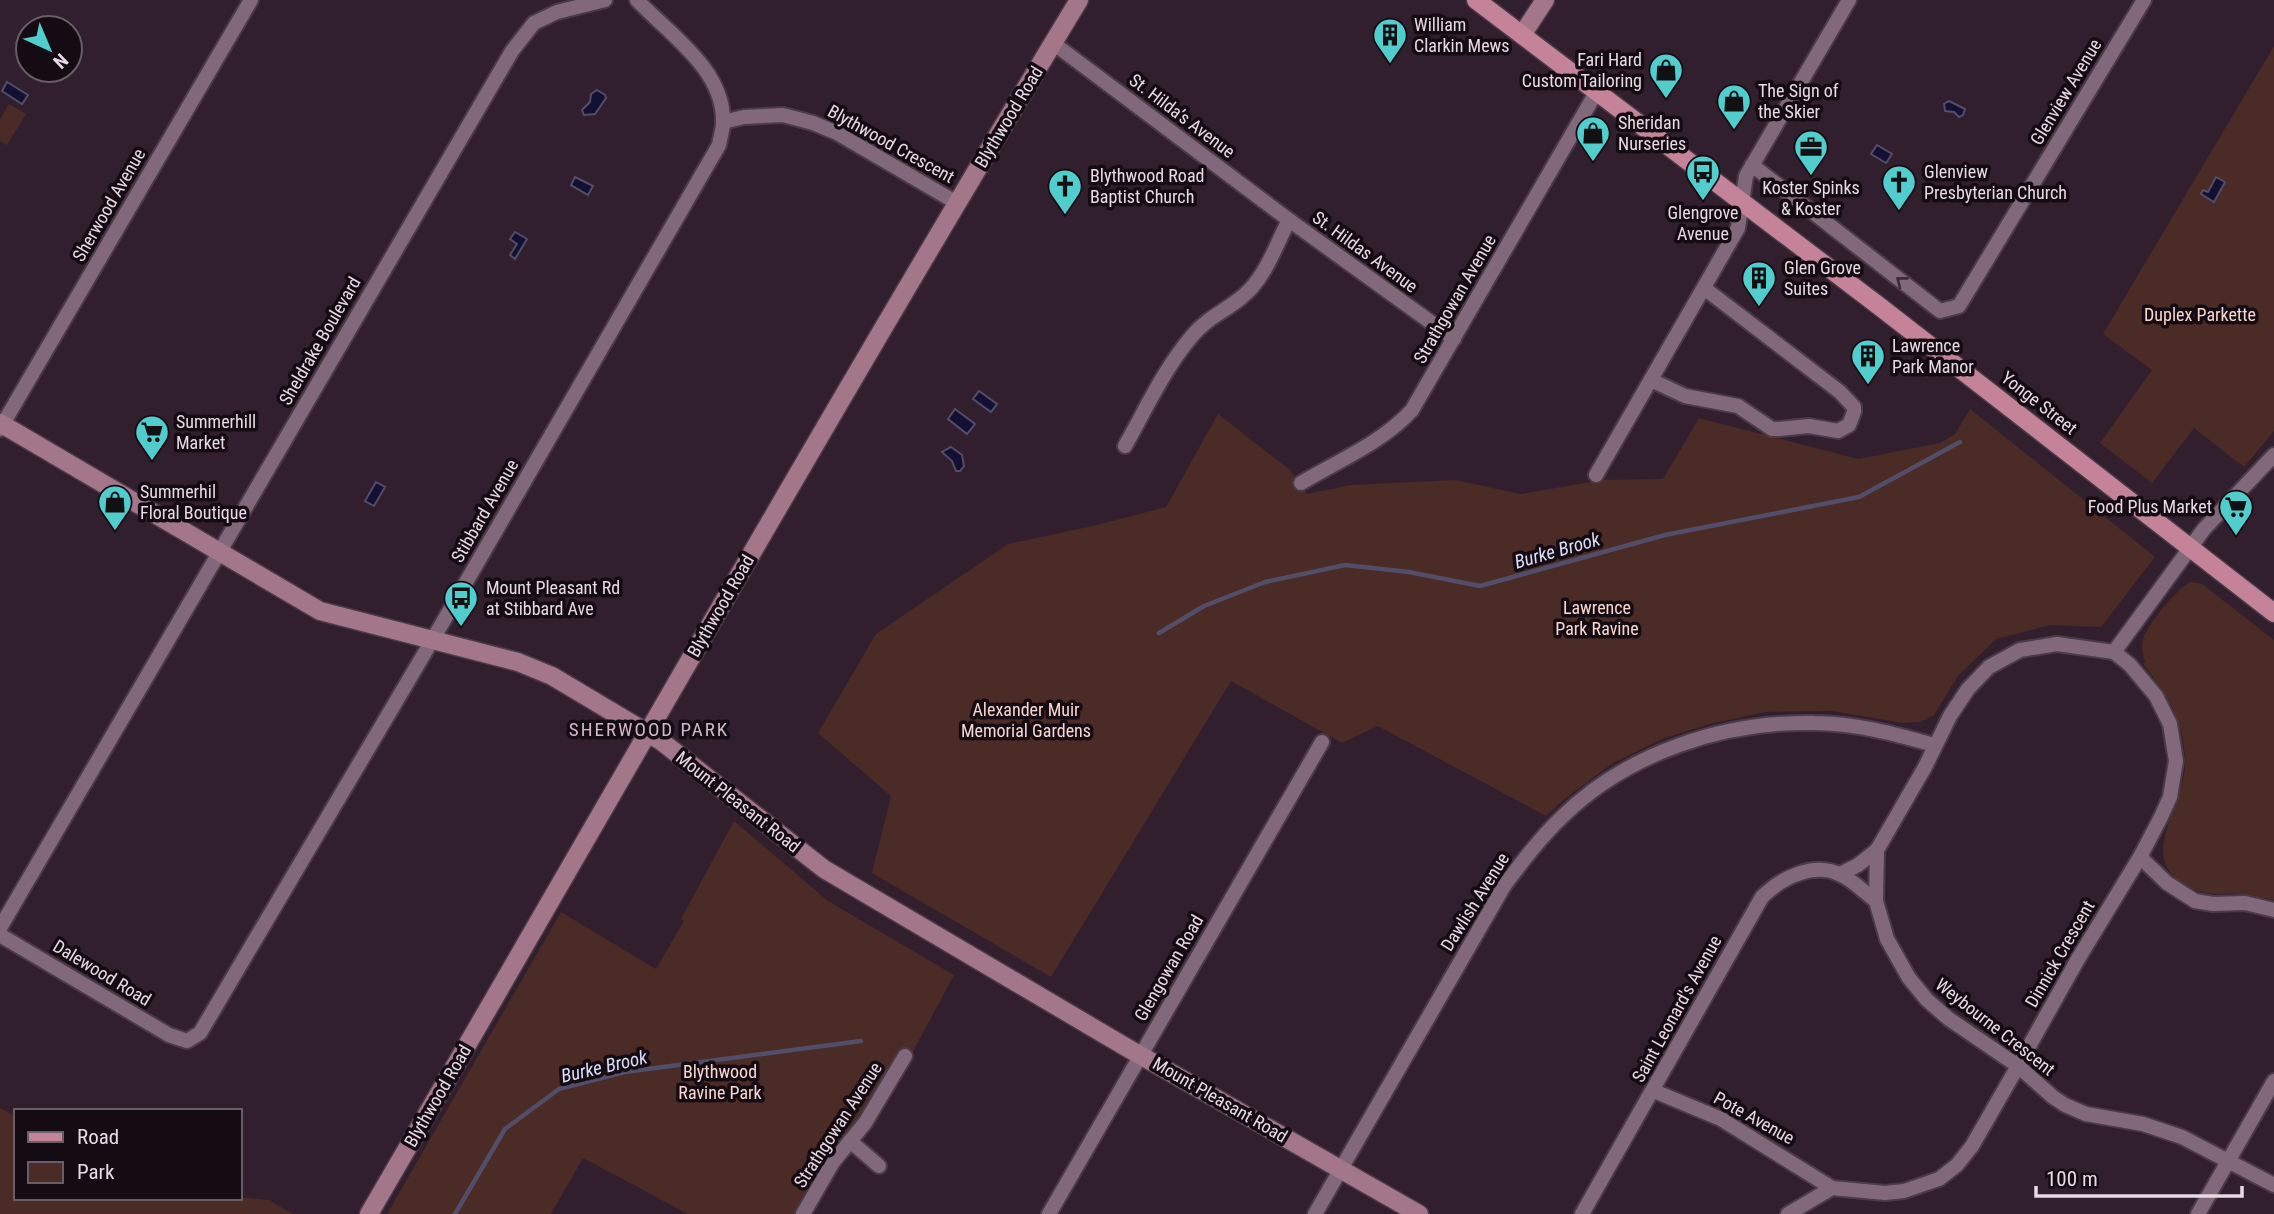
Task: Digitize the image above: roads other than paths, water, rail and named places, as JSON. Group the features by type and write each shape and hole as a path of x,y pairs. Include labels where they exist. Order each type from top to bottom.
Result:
{"main road":[{"name":"Blythwood Road","path":"369,1214 647,732 1079,0"},
{"name":"Yonge Street","path":"1476,0 1742,201 2274,613"},
{"path":"1522,35 1545,0"},
{"name":"Mount Pleasant Road","path":"1,425 320,611 538,669 647,732 824,869 1069,1014 1419,1214"}],"street":[{"name":"Sherwood Avenue","path":"1,425 251,0"},
{"name":"Sheldrake Boulevard","path":"0,928 512,51 534,23 557,12 606,0"},
{"path":"637,0 701,64 716,92 723,121"},
{"path":"1596,475 1738,229 1746,176 1849,0"},
{"name":"Glenview Avenue","path":"1752,165 1940,311 1959,306 2144,0"},
{"name":"St. Hilda’s Avenue","path":"1053,43 1289,220"},
{"name":"Strathgowan Avenue","path":"1301,483 1401,422 1421,398 1597,90"},
{"name":"Blythwood Crescent","path":"723,121 783,115 813,122 957,203"},
{"name":"Stibbard Avenue","path":"187,1041 200,1033 432,640 719,145 723,121"},
{"path":"1125,446 1167,372 1191,338 1214,314 1242,297 1252,287 1289,220"},
{"name":"St. Hildas Avenue","path":"1289,220 1454,339"},
{"path":"1651,380 1685,396 1738,406 1772,429 1809,426 1838,431 1849,425 1853,419 1854,407 1840,392 1704,288"},
{"path":"2114,652 2204,529 2274,455"},
{"name":"Weybourne Crescent","path":"2114,652 2057,643 2029,648 2004,657 1973,682 1934,745 1877,850 1876,901 1896,958 1917,989 1938,1010 2018,1066 2053,1097 2073,1109 2169,1132 2274,1185"},
{"name":"Dinnick Crescent","path":"1832,1188 1895,1192 1928,1184 1948,1173 1972,1146 2078,959 2140,857 2170,797 2176,761 2174,742 2170,724 2156,696 2130,665 2114,652"},
{"name":"Dawlish Avenue","path":"1315,1214 1504,887 1554,825 1592,792 1668,750 1706,737 1754,726 1814,722 1844,725 1900,735 1934,745"},
{"name":"Glengowan Road","path":"1049,1214 1322,742"},
{"path":"1876,901 1840,874 1858,865 1877,850"},
{"path":"2140,857 2167,883 2195,901 2213,904 2245,903 2274,910"},
{"name":"Saint Leonard's Avenue","path":"1582,1214 1762,897 1773,886 1796,874 1818,871 1840,874"},
{"name":"Dalewood Road","path":"0,935 169,1035 187,1041"},
{"name":"Strathgowan Avenue","path":"803,1214 833,1162 864,1124 905,1056"},
{"path":"2198,1214 2274,1081"},
{"name":"Pote Avenue","path":"1654,1091 1721,1119 1832,1188"},
{"path":"850,1141 878,1166"},
{"path":"1788,1214 1832,1188"}],"waterway":[{"name":"Burke Brook","path":"1159,633 1204,606 1265,582 1345,565 1409,572 1480,586 1665,535 1859,497 1960,442"},
{"name":"Burke Brook","path":"455,1214 505,1129 559,1089 625,1072 861,1041"}],"place":[{"name":"William Clarkin Mews","path":"1390,65"},
{"name":"Fari Hard Custom Tailoring","path":"1666,100"},
{"name":"The Sign of the Skier","path":"1734,131"},
{"name":"Sheridan Nurseries","path":"1593,163"},
{"name":"Koster Spinks & Koster","path":"1811,177"},
{"name":"Glengrove Avenue","path":"1703,202"},
{"name":"Glenview Presbyterian Church","path":"1899,212"},
{"name":"Blythwood Road Baptist Church","path":"1065,216"},
{"name":"Glen Grove Suites","path":"1759,308"},
{"name":"Lawrence Park Manor","path":"1868,386"},
{"name":"Summerhill Market","path":"152,462"},
{"name":"Summerhil Floral Boutique","path":"115,532"},
{"name":"Food Plus Market","path":"2236,537"},
{"name":"Mount Pleasant Rd at Stibbard Ave","path":"461,628"}],"district":[{"name":"SHERWOOD PARK","path":"649,729"}],"park label":[{"name":"Duplex Parkette","path":"2200,315"},
{"name":"Lawrence Park Ravine","path":"1597,618"},
{"name":"Alexander Muir Memorial Gardens","path":"1026,720"},
{"name":"Blythwood Ravine Park","path":"720,1082"}]}
